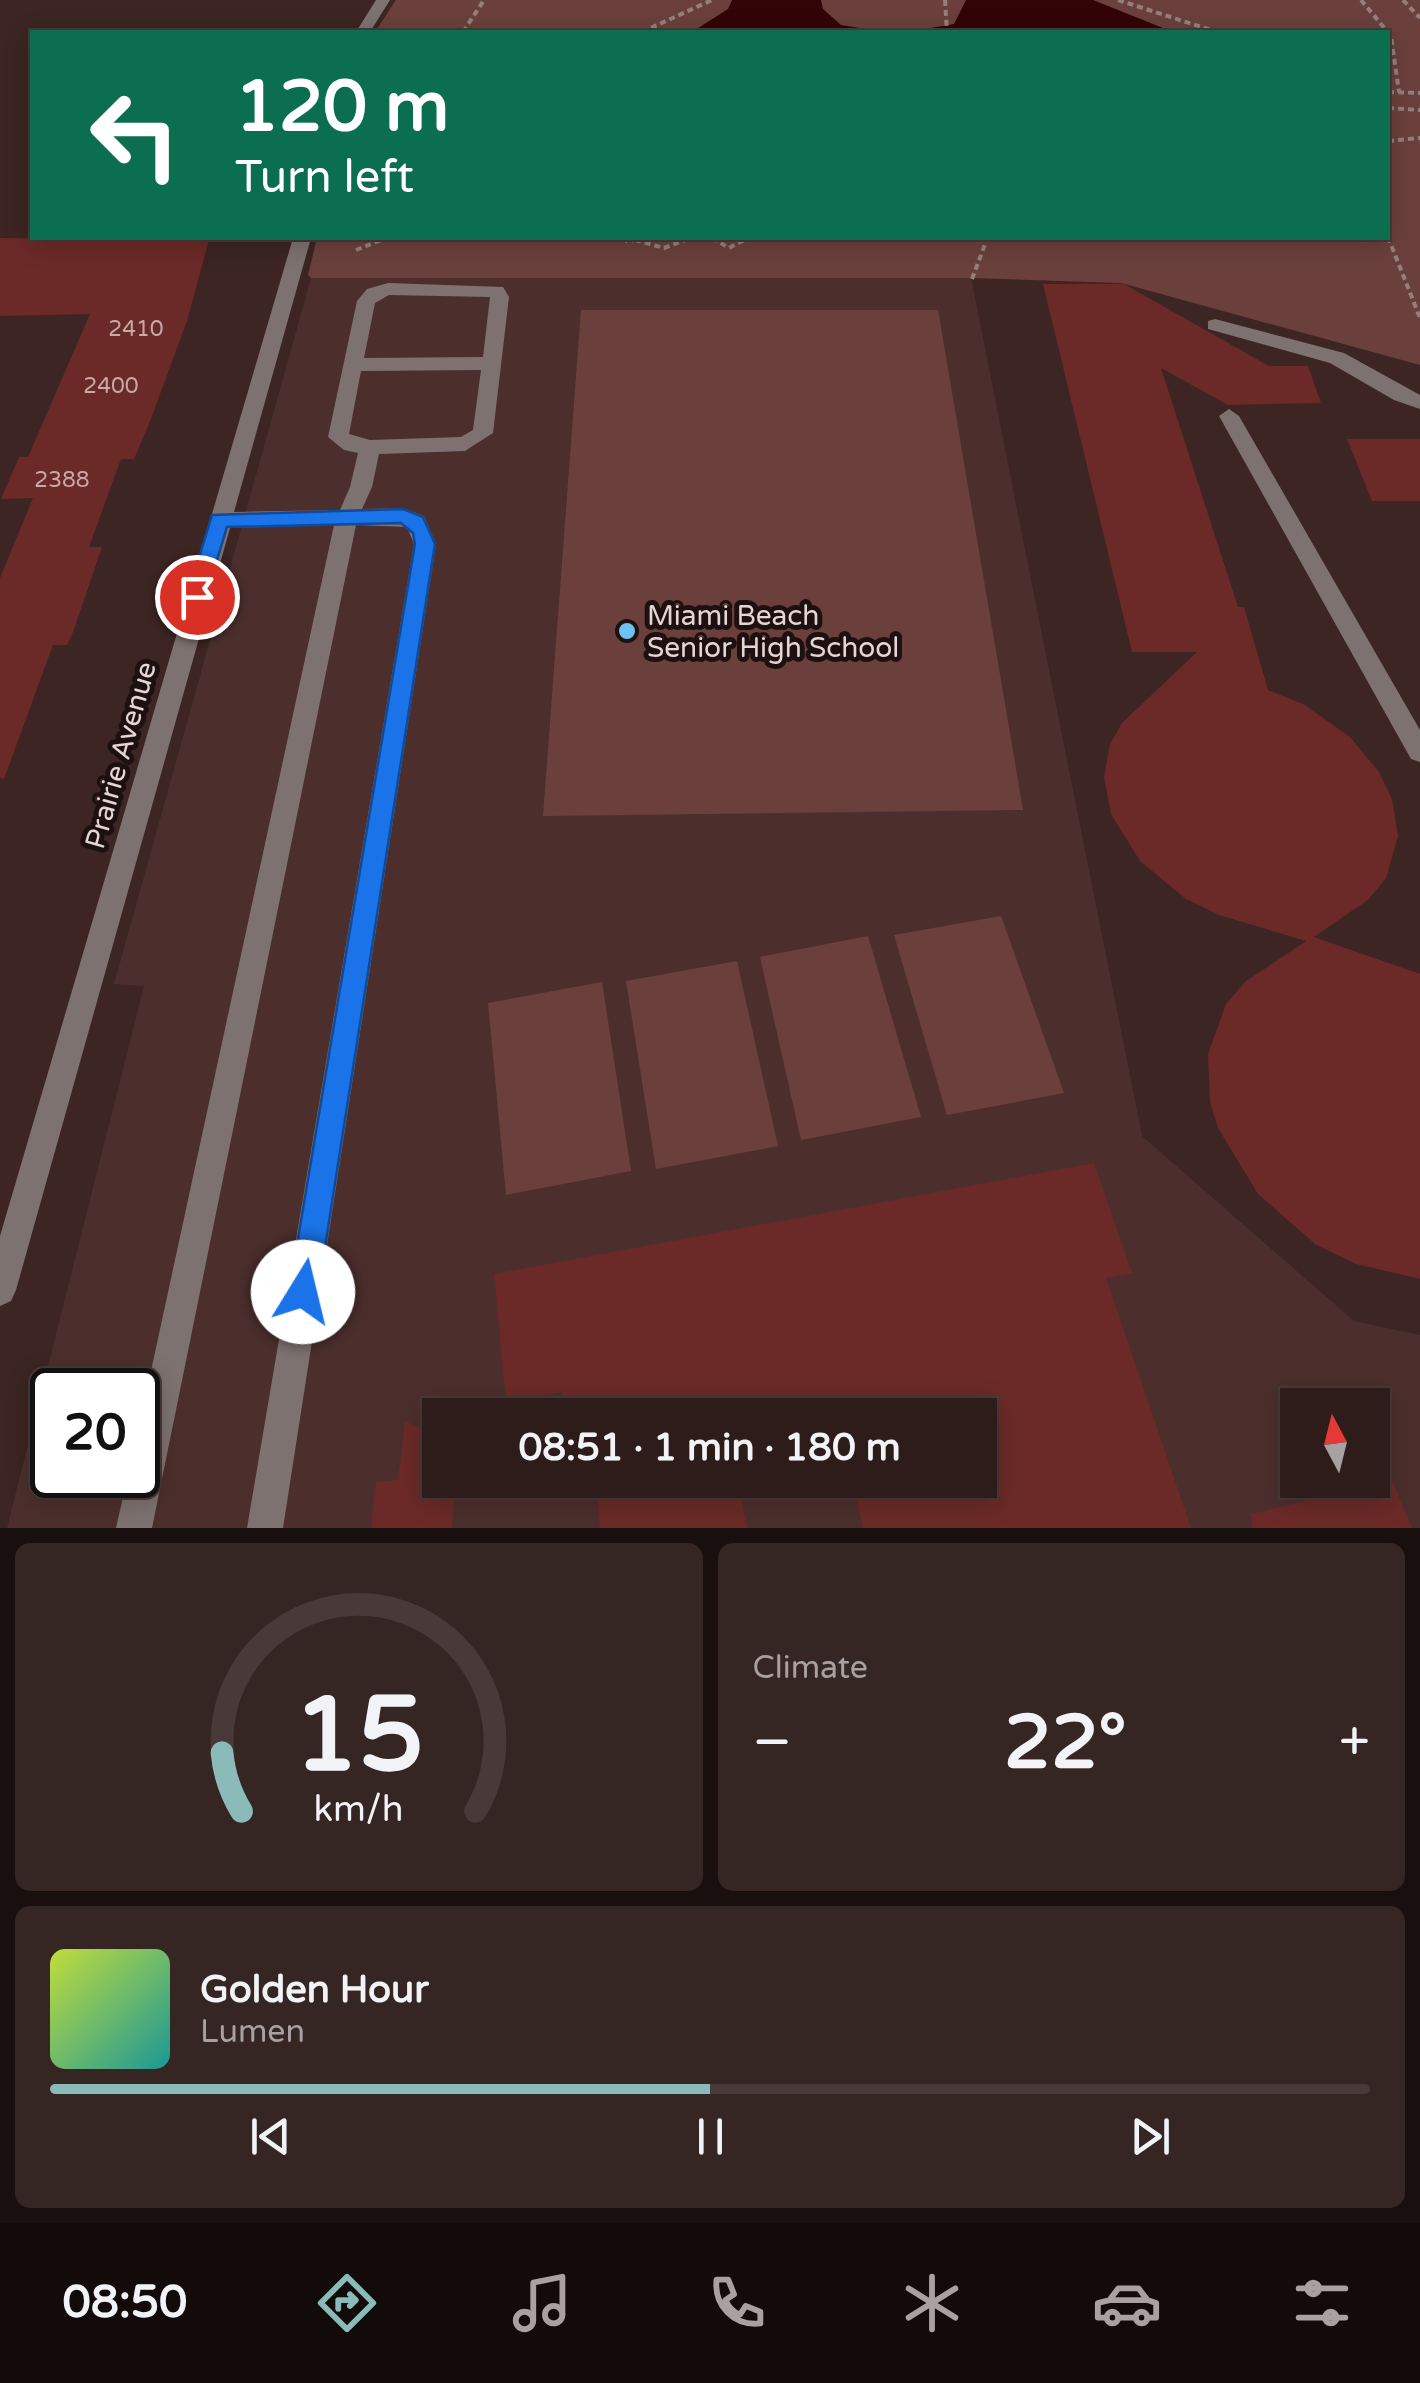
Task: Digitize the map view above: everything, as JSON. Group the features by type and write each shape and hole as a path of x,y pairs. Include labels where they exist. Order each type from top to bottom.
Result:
{"street":[{"path":"364,30 378,2"},
{"name":"Prairie Avenue","path":"0,1290 301,240"},
{"path":"388,289 496,291 500,297 483,433 476,440 465,444 351,445 338,436 353,365 366,301 374,293 388,289"},
{"path":"1215,325 1337,358 1401,396 1420,402"},
{"path":"353,365 492,363"},
{"path":"1229,416 1420,752"},
{"path":"134,1528 347,517 361,488 370,447"},
{"path":"219,520 403,516 416,522 425,544 265,1528"}],"path":[{"path":"464,30 484,0"},
{"path":"686,10 698,0"},
{"path":"646,30 712,0"},
{"path":"945,0 947,30"},
{"path":"1118,0 1211,30"},
{"path":"1361,0 1386,30"},
{"path":"1403,0 1420,18"},
{"path":"1390,35 1399,92"},
{"path":"1390,92 1420,94"},
{"path":"1390,108 1420,110"},
{"path":"1390,141 1420,138"},
{"path":"356,250 381,240"},
{"path":"640,240 664,248 686,240"},
{"path":"715,240 729,248 744,240"},
{"path":"972,279 978,254 987,240"},
{"path":"1389,240 1420,318"}],"shaded area":[{"path":"396,0 1420,0 1420,365 1121,283 971,278 308,275 317,240 1390,240 1390,30 376,30"},
{"path":"732,0 821,0 823,9 841,25 872,30 695,30 728,9"},
{"path":"966,0 1093,0 1168,30 919,30 954,24"},
{"name":"Miami Beach Senior High School","path":"311,278 971,278 1142,1136 1354,1321 1420,1335 1420,1528 7,1528 30,1437 30,1498 160,1498 160,1368 47,1368 144,986 114,984"},
{"path":"581,310 938,310 1023,810 543,816"},
{"path":"1001,916 1064,1093 947,1115 894,935"},
{"path":"868,936 921,1117 801,1140 760,957"},
{"path":"737,961 778,1146 656,1169 626,981"},
{"path":"602,982 631,1171 506,1195 488,1003"}],"building":[{"path":"0,238 209,240 187,321 149,424 134,459 121,459 89,547 102,547 73,632 67,645 53,645 4,779 0,778 0,578 33,498 1,499 19,457 28,457 90,314 0,316"},
{"path":"1043,284 1124,284 1269,366 1308,366 1321,403 1228,405 1161,368 1238,607 1244,607 1268,690 1305,705 1350,737 1379,772 1392,799 1398,836 1386,878 1368,900 1314,937 1420,974 1420,1279 1356,1264 1315,1244 1258,1194 1218,1128 1210,1102 1208,1054 1226,1004 1246,981 1306,941 1219,915 1186,899 1140,861 1111,814 1104,777 1110,744 1122,723 1197,652 1132,652"},
{"path":"1347,439 1420,439 1420,501 1372,501"},
{"path":"1094,1163 1132,1273 1106,1278 1191,1528 863,1528 856,1498 997,1498 997,1398 562,1398 561,1392 506,1398 494,1274"},
{"path":"405,1421 422,1429 422,1498 454,1498 452,1528 371,1528 376,1482 398,1480"},
{"path":"1390,1480 1412,1528 1252,1528 1251,1514 1317,1498 1390,1498"},
{"path":"598,1498 741,1498 747,1528 600,1528"}],"place":[{"name":"Miami Beach Senior High School","path":"627,631"}],"route":[{"path":"197,597 219,520 403,516 416,522 423,532 425,544 303,1292"}]}
